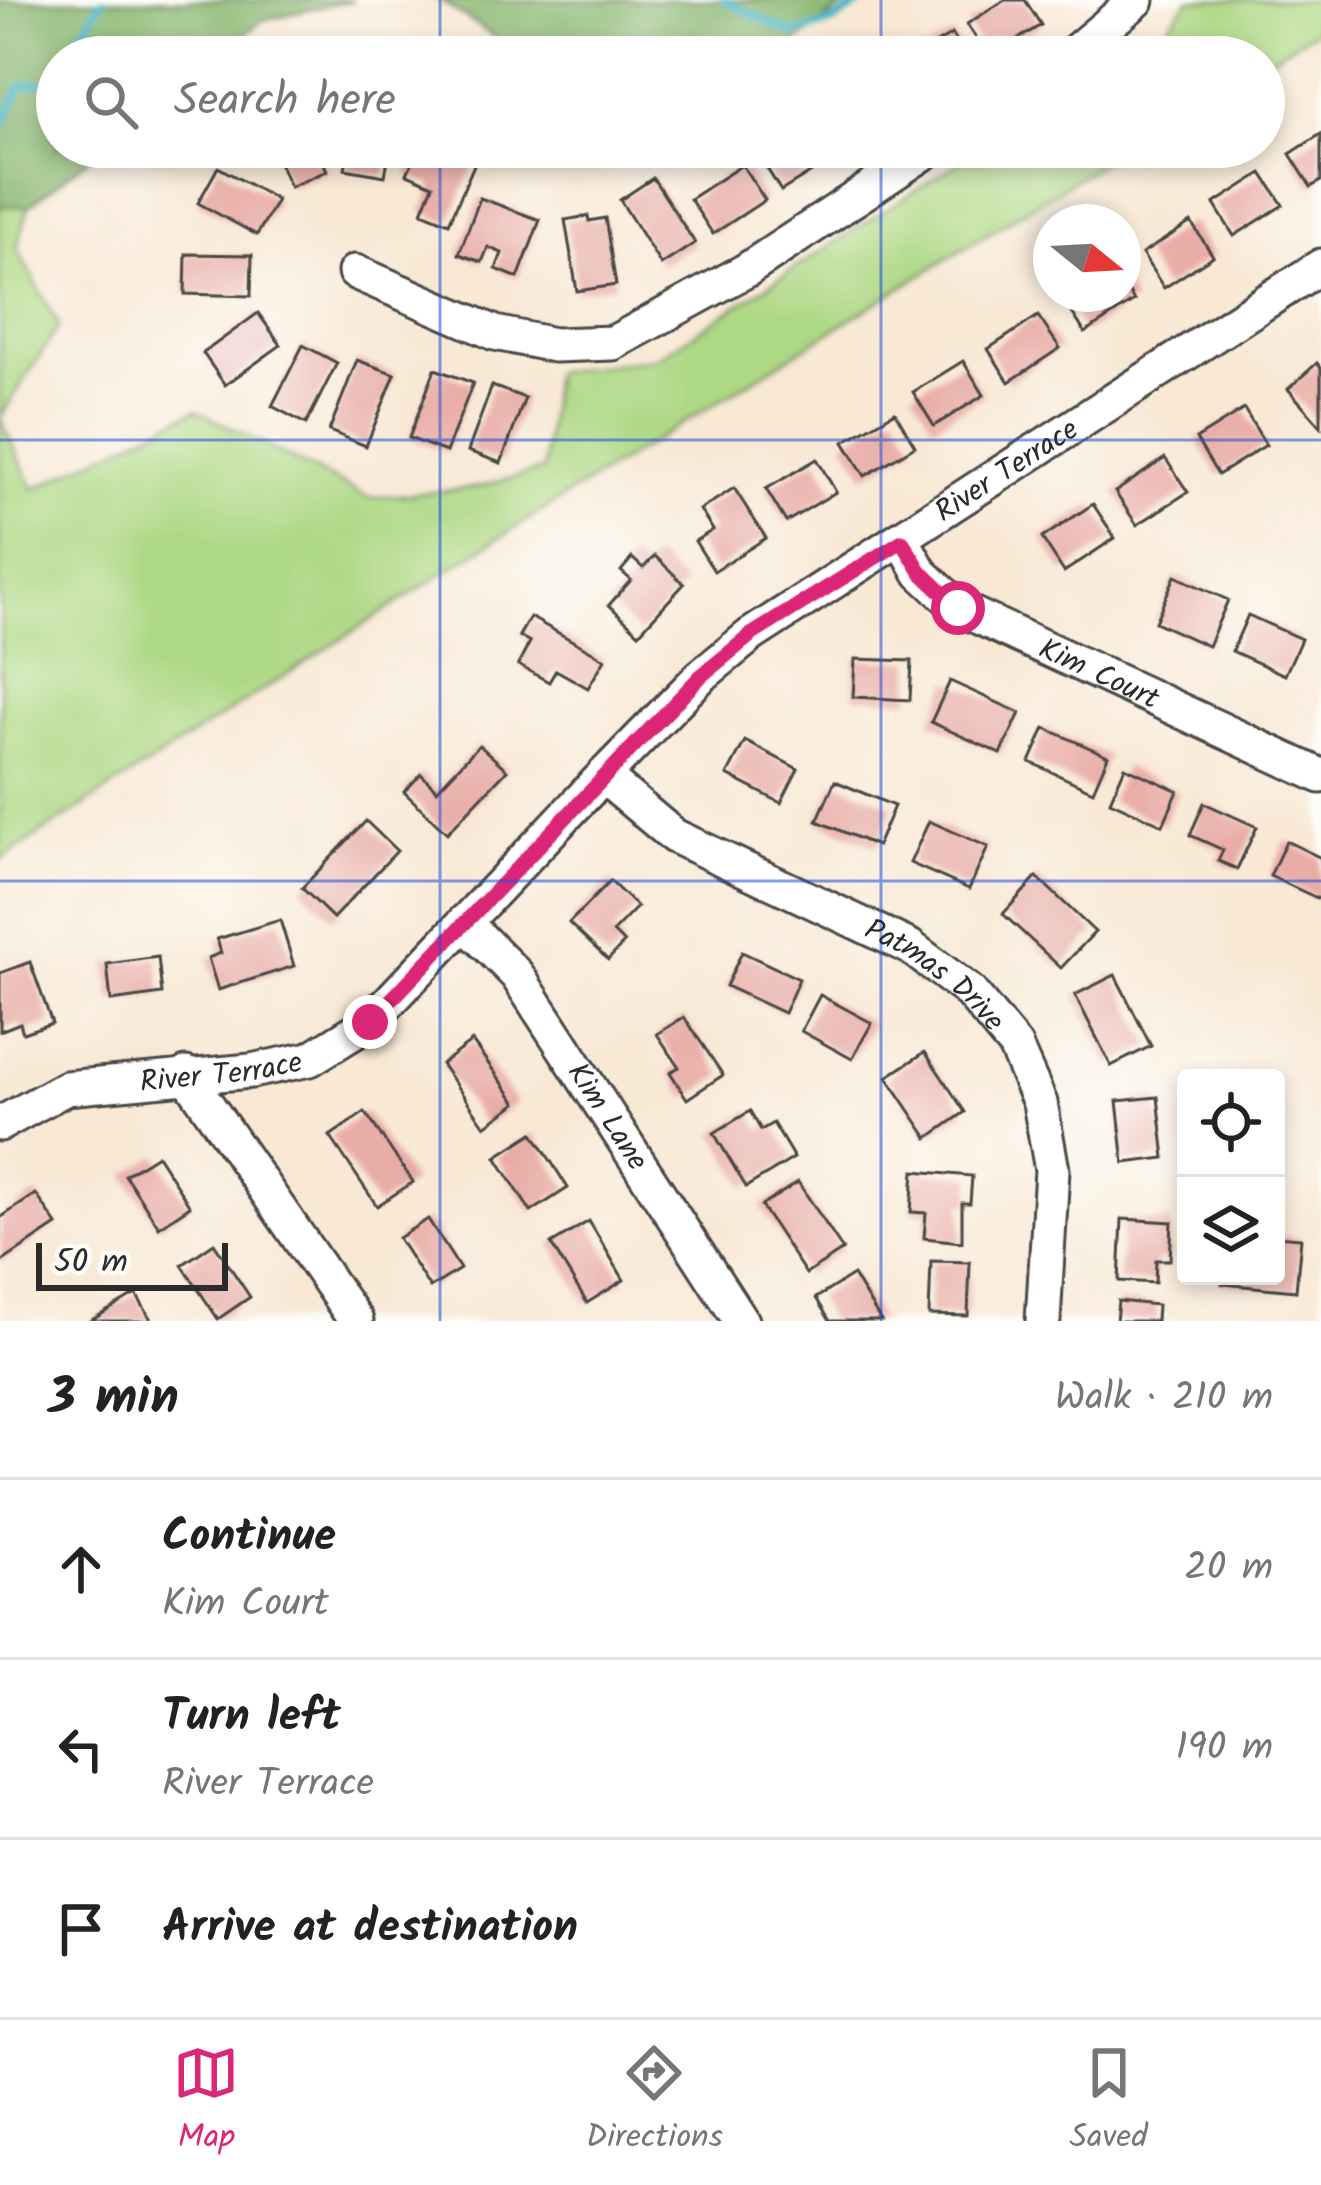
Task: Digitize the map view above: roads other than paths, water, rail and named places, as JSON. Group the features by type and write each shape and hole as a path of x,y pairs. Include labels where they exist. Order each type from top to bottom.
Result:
{"street":[{"path":"1094,36 1137,0"},
{"path":"356,272 494,333 554,345 613,343 745,271 901,168"},
{"name":"River Terrace","path":"0,1124 66,1088 251,1071 310,1059 370,1022 701,676 751,635 1320,269"},
{"name":"Kim Court","path":"902,541 921,572 958,608 1321,776"},
{"name":"Patmas Drive","path":"603,776 674,836 910,947 970,992 1015,1046 1040,1103 1052,1170 1043,1321"},
{"name":"Kim Lane","path":"464,922 517,975 741,1321"},
{"path":"186,1074 356,1321"}],"waterway":[{"path":"80,36 102,0"},
{"path":"724,0 793,34 834,22 866,0"},
{"path":"0,130 22,85 36,83"}]}
